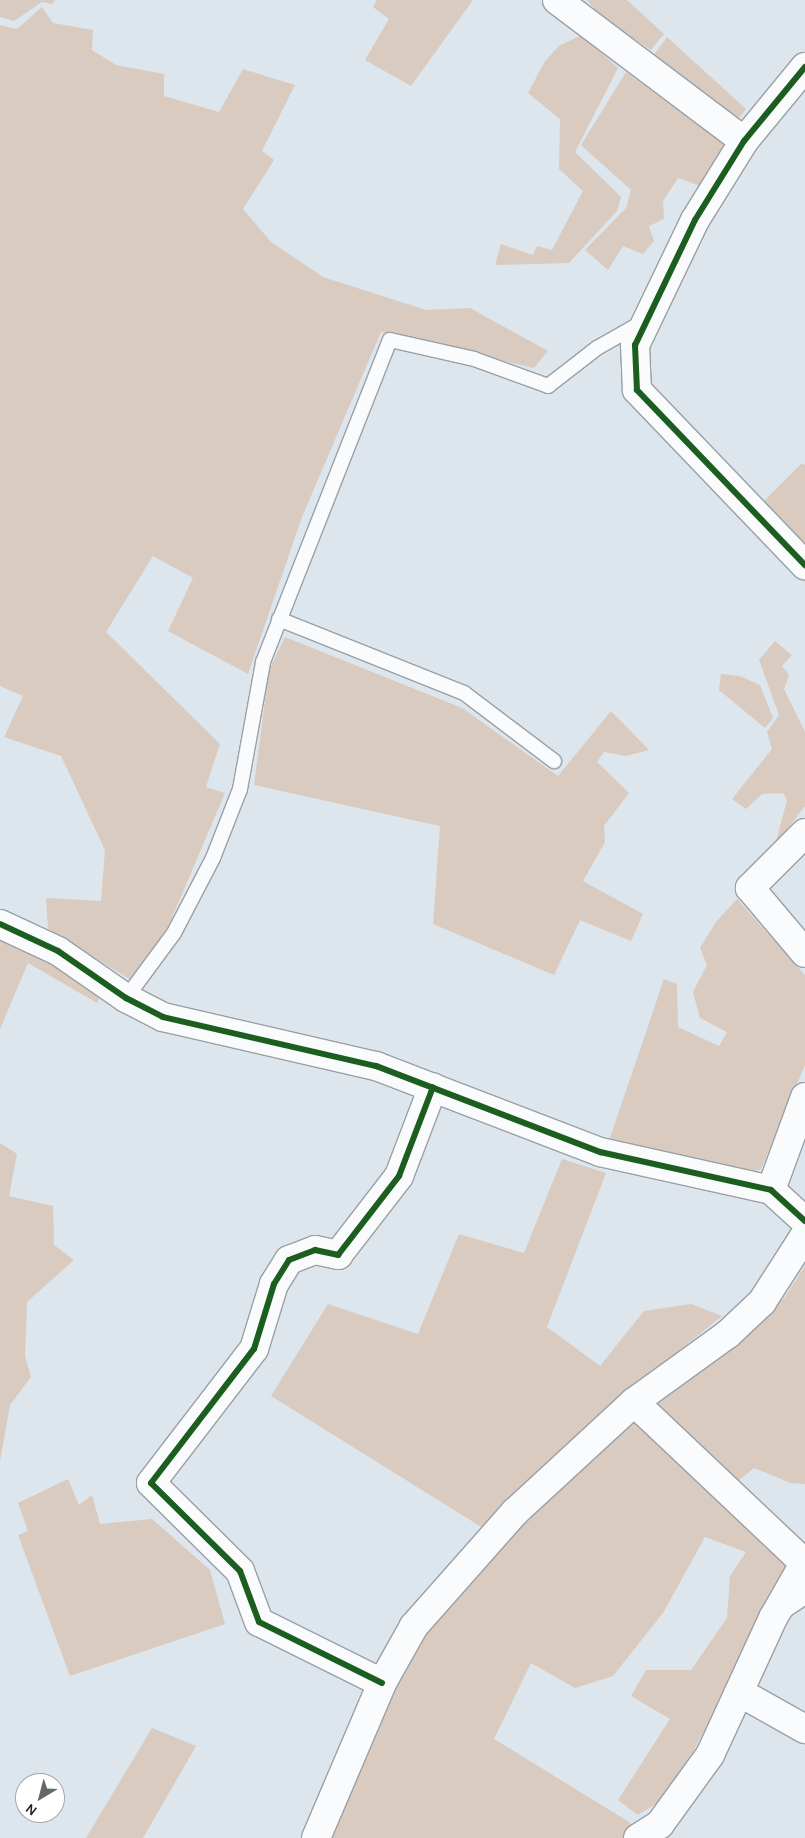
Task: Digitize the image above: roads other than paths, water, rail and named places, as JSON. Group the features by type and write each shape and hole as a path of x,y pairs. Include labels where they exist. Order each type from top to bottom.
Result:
{"street":[{"path":"557,0 744,141"},
{"path":"805,67 744,141 695,220 635,345 637,390 805,565"},
{"path":"805,833 750,888 805,953"},
{"path":"0,924 58,952 126,998 163,1017 376,1066 600,1152 770,1190 805,1221"},
{"path":"382,1683 259,1622 240,1571 151,1483 254,1349 274,1284 289,1260 315,1250 338,1255 399,1176 433,1087"},
{"path":"770,1190 805,1096"},
{"path":"316,1838 382,1683 414,1626 515,1512 634,1402 728,1334 762,1302 805,1235"},
{"path":"634,1402 805,1562 773,1618 710,1755 660,1824 638,1838"},
{"path":"739,1692 805,1729"}],"lane":[{"path":"126,998 174,933 213,858 240,789 263,662 390,340 474,359 548,386 597,348 648,319"},
{"path":"279,619 464,693 554,761"},
{"path":"773,1618 805,1596"}]}
